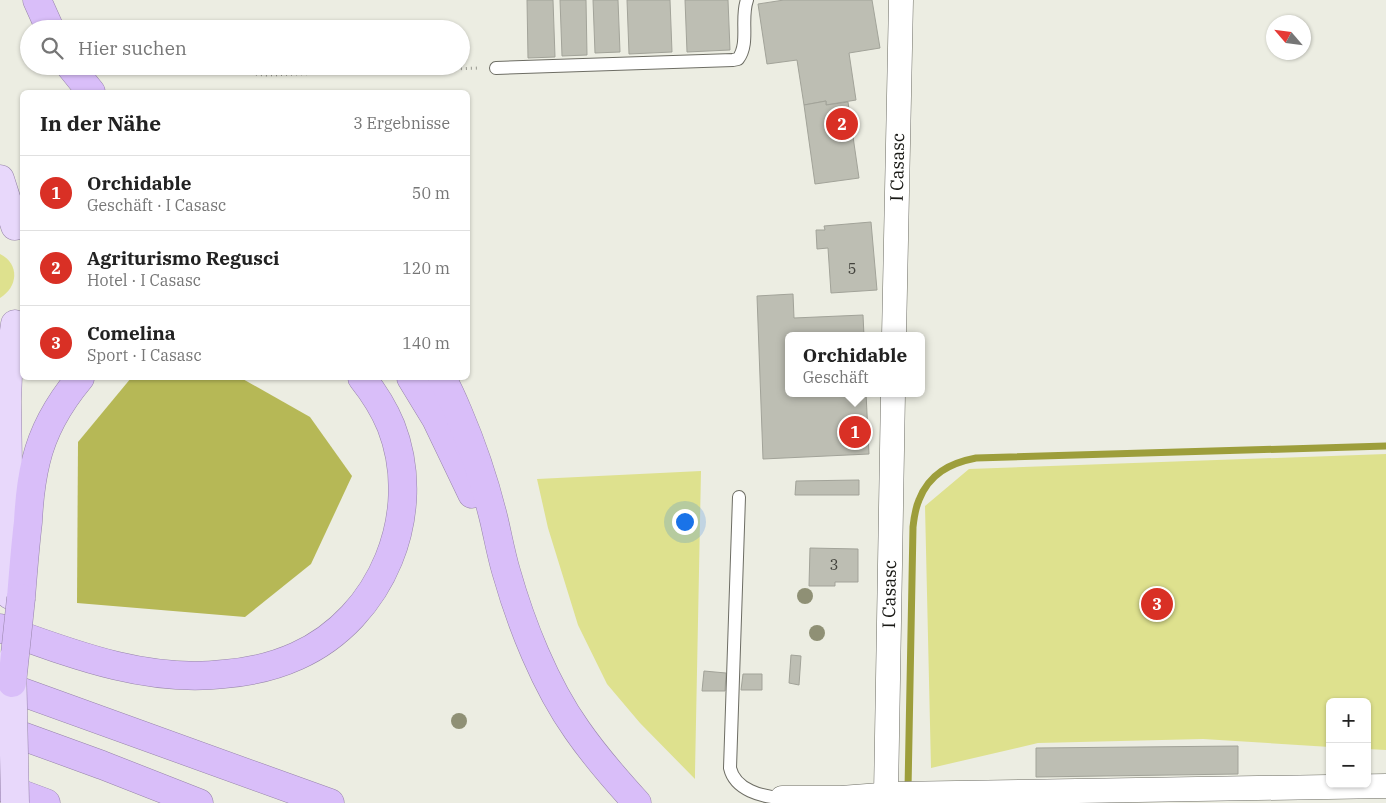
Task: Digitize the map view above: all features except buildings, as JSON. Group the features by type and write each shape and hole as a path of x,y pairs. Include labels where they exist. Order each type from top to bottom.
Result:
{"highway":[{"path":"37,0 46,20"},
{"path":"77,75 89,90"},
{"path":"78,380 62,402 54,417 36,461 15,597 6,683 330,803"},
{"path":"0,628 104,663 123,668 166,674 223,674 250,670 297,656 316,646 349,620 373,591 391,557 401,521 403,472 396,442 386,415 363,380"},
{"path":"412,380 436,419 506,571"},
{"path":"443,380 467,434 482,476 506,571 536,654 560,702 576,728 595,754 637,803"},
{"path":"0,728 199,803"},
{"path":"0,786 46,803"}],"main road":[{"path":"0,179 13,226"},
{"path":"12,324 6,401 15,597"},
{"path":"6,683 15,803"}],"street":[{"name":"I Casasc","path":"894,332 900,0"},
{"name":"I Casasc","path":"890,794 893,397"},
{"path":"782,798 841,798 890,794 1386,786"}],"lane":[{"path":"496,68 738,59 743,50 744,8 747,0"},
{"path":"738,497 730,768 736,782 744,787 760,794 782,798"}],"path":[{"path":"470,69 496,68"},
{"path":"260,75 296,75"}],"green space":[{"path":"0,254 11,264 14,269 14,276 10,288 0,298"},
{"path":"1386,454 1386,750 1371,749 1371,698 1326,698 1326,747 1203,739 1038,743 931,768 925,506 969,469"},
{"path":"701,471 695,779 640,723 607,684 578,625 548,528 537,479"}],"shaded area":[{"path":"129,380 245,380 310,417 352,476 311,564 245,617 77,603 78,442"}],"waterway":[{"path":"908,789 914,517 923,491 928,483 942,471 958,463 976,458 1386,446"}],"place":[{"name":"Agriturismo Regusci","path":"842,124"},
{"name":"Orchidable","path":"855,432"},
{"name":"Comelina","path":"1157,604"}]}
